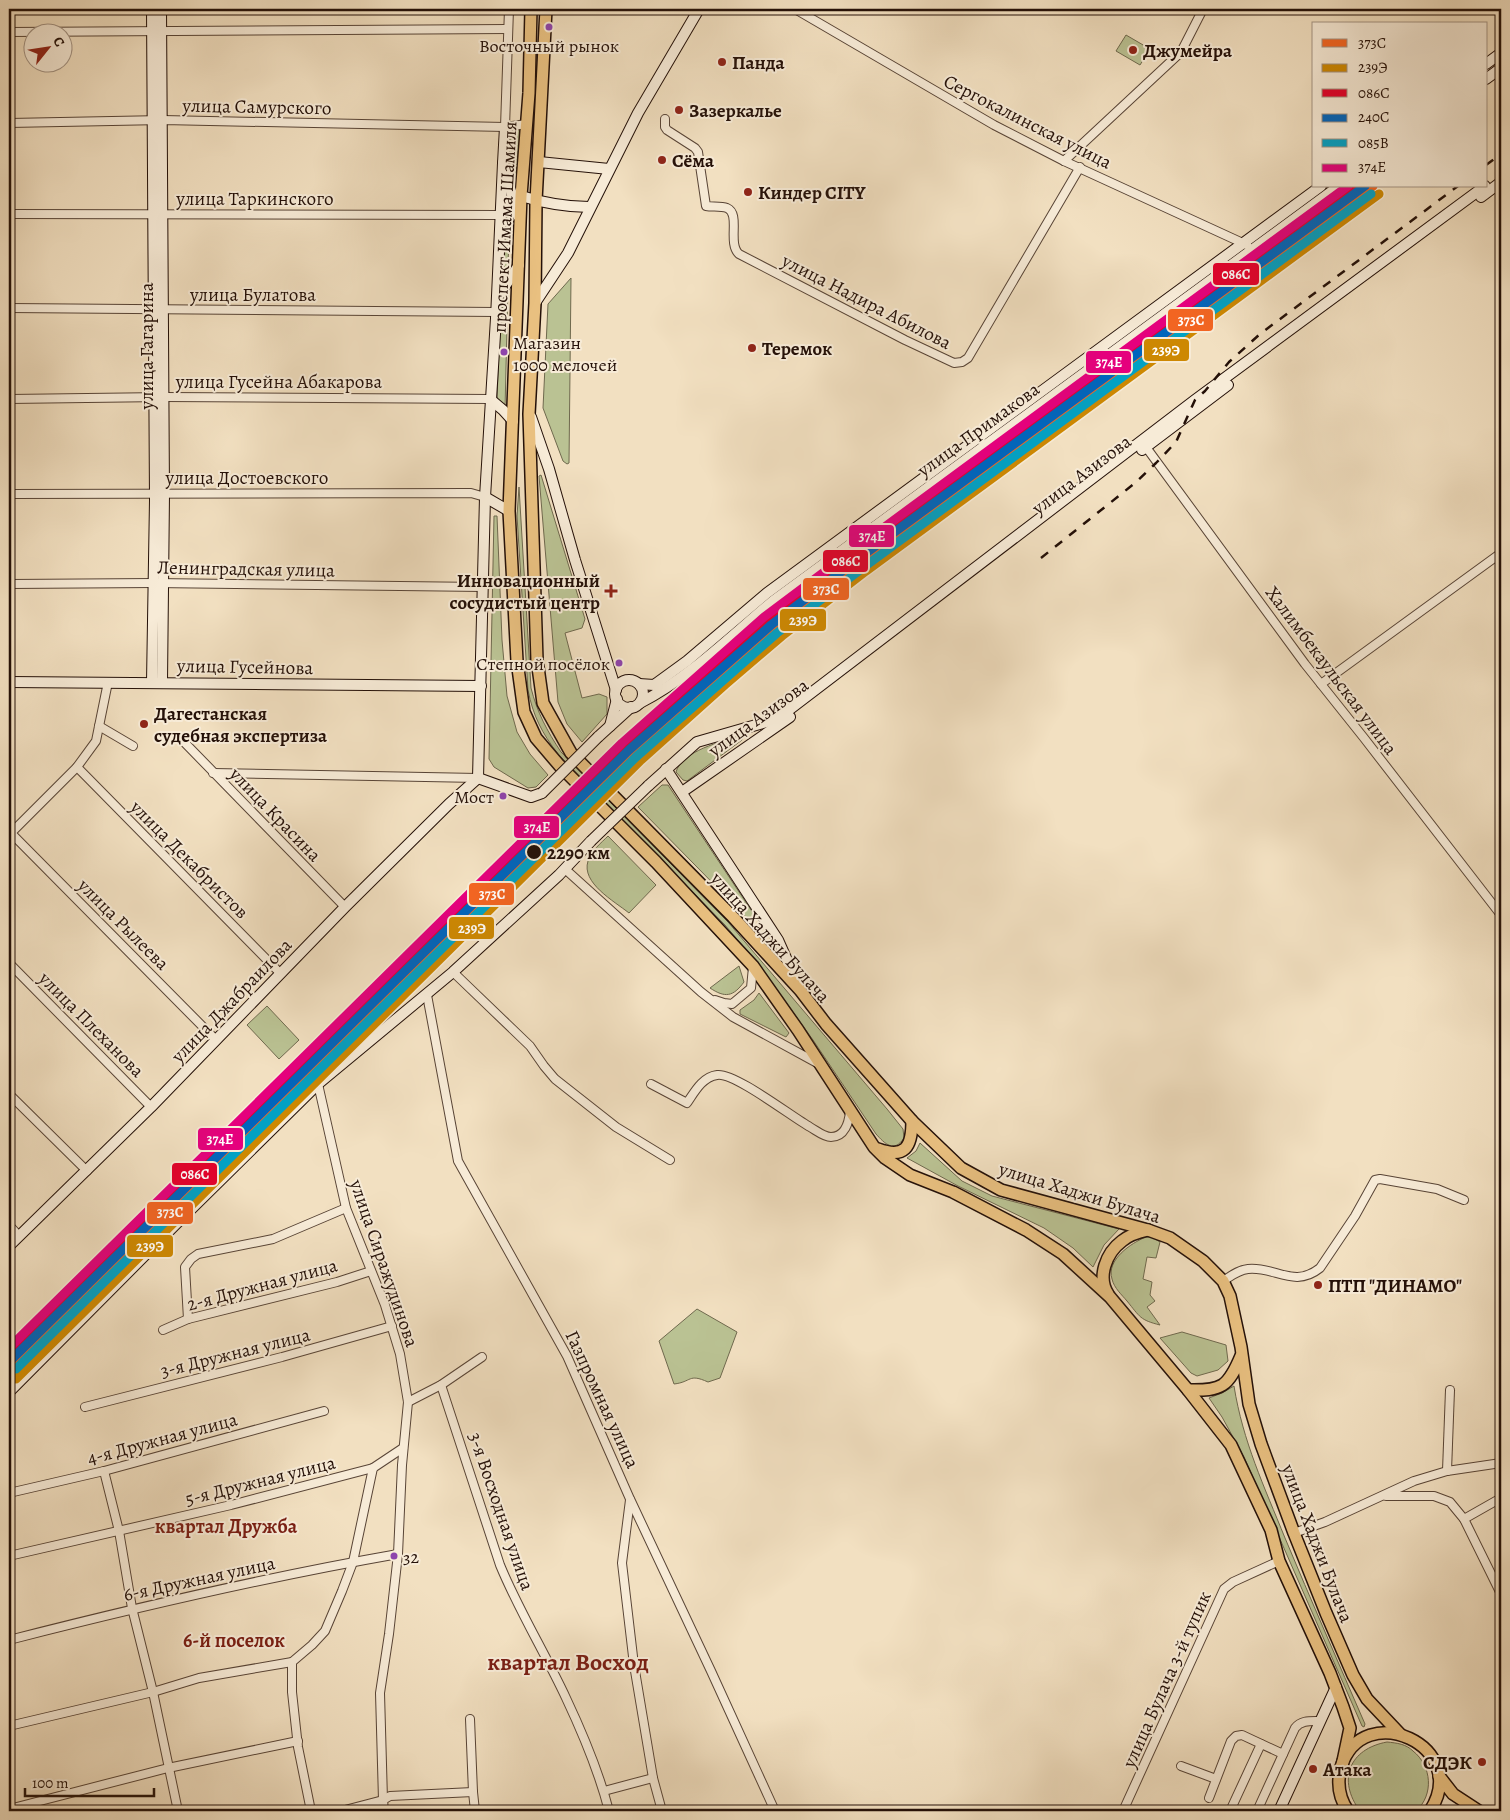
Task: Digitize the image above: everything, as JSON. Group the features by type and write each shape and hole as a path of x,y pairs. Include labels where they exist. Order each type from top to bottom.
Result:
{"main road":[{"name":"улица Гагарина","path":"152,9 157,31 158,120 160,494 157,682"},
{"name":"улица Гагарина","path":"157,31 162,9"},
{"name":"проспект Имама Шамиля","path":"531,9 508,511 517,652 524,712 536,738 559,765"},
{"name":"проспект Имама Шамиля","path":"546,9 536,201 530,457 537,660 543,703 571,753"},
{"path":"535,303 568,252 638,113 699,9"},
{"path":"1488,63 1501,53"},
{"path":"1488,78 1501,68"},
{"name":"проспект Имама Шамиля","path":"478,778 484,497 497,298 505,127"},
{"path":"539,162 609,169"},
{"path":"503,163 521,224"},
{"name":"улица Азизова","path":"1488,185 1501,174"},
{"name":"улица Азизова","path":"1488,187 1501,182"},
{"name":"улица Примакова","path":"639,684 654,685 687,661 767,593 1317,188"},
{"name":"улица Примакова","path":"636,705 652,697 696,666 773,601 1336,188"},
{"name":"улица Азизова","path":"682,792 779,722 1144,444 1195,400 1485,188"},
{"path":"521,196 536,201 570,207 589,207"},
{"path":"497,298 518,265"},
{"path":"490,400 513,421"},
{"name":"проспект Имама Шамиля","path":"530,414 616,695"},
{"path":"530,457 541,453 545,459"},
{"path":"484,497 508,511"},
{"name":"проспект Имама Шамиля","path":"606,660 615,673 625,680"},
{"path":"478,778 531,797 542,793 598,737 642,699 643,691 639,684 625,680 618,686 610,726"},
{"name":"улица Гусейнова","path":"9,682 481,686"},
{"path":"616,695 620,704 624,706 636,705"},
{"name":"улица Азизова","path":"9,1392 318,1084 453,972 565,869 648,786 697,742 779,722"},
{"name":"улица Хаджи Булача","path":"571,753 733,917 800,990 826,1024 912,1121 961,1168 1001,1190 1148,1230 1170,1238 1203,1261 1223,1281 1231,1299 1242,1354 1249,1404 1256,1430 1294,1533 1353,1675 1367,1699 1400,1734"},
{"name":"улица Хаджи Булача","path":"559,765 656,862 753,966 874,1147 886,1158 910,1174 952,1192 1026,1230 1063,1254 1110,1297 1231,1444 1270,1530 1280,1561 1336,1688 1350,1728 1339,1786 1348,1811"},
{"path":"666,769 778,940 800,990"},
{"name":"улица Джабраилова","path":"9,1246 151,1107 345,907 449,804 478,778"},
{"path":"766,953 778,940"},
{"path":"874,1147 888,1153 896,1153 907,1147 911,1142 912,1121"},
{"path":"1110,1297 1104,1288 1103,1278 1103,1270 1107,1261 1114,1249 1122,1241 1148,1230"},
{"path":"1188,1390 1211,1390 1227,1381 1236,1369 1242,1354"},
{"path":"1279,1811 1336,1688"},
{"path":"1342,1766 1349,1752 1364,1739 1381,1733 1400,1734 1417,1741 1428,1751 1435,1762 1439,1776 1438,1790 1432,1810"},
{"path":"1439,1776 1453,1794 1479,1811"}],"street":[{"path":"505,127 509,9"},
{"name":"Сергокалинская улица","path":"795,9 985,120 1064,161 1254,249"},
{"path":"1064,161 1181,52 1203,9"},
{"path":"9,32 508,29"},
{"name":"улица Надира Абилова","path":"665,119 667,130 695,148 698,152 706,206 726,208 731,211 733,216 734,245 735,250 739,254 905,340 954,363 962,362 968,358 1080,168"},
{"name":"улица Самурского","path":"9,122 158,120 505,127 526,124"},
{"name":"улица Таркинского","path":"9,214 501,215"},
{"name":"улица Булатова","path":"9,308 496,312"},
{"name":"улица Гусейна Абакарова","path":"9,399 490,400"},
{"name":"Халимбекаульская улица","path":"1144,444 1320,684 1501,915"},
{"name":"улица Достоевского","path":"9,494 471,492 484,497"},
{"path":"1320,684 1501,553"},
{"name":"Ленинградская улица","path":"9,584 159,583 483,587"},
{"path":"9,833 77,767 96,741 108,682"},
{"path":"99,726 133,746"},
{"name":"улица Красина","path":"184,742 345,907"},
{"name":"улица Декабристов","path":"77,767 280,974"},
{"path":"213,773 478,778"},
{"name":"улица Рылеева","path":"9,833 216,1040"},
{"path":"565,869 701,992 733,1017 820,1065"},
{"name":"улица Плеханова","path":"9,963 151,1107"},
{"path":"701,992 713,999 732,1004 751,988 753,966"},
{"path":"453,972 530,1046 555,1079 616,1127 670,1160"},
{"name":"Газпромная улица","path":"427,995 458,1161 567,1356 630,1499 775,1811"},
{"path":"651,1084 687,1103 698,1087 712,1076 722,1075 760,1094 794,1118 827,1136 837,1135 846,1128 850,1111"},
{"name":"улица Сиражудинова","path":"318,1084 346,1208 392,1326 400,1354 408,1402 403,1448 398,1554 380,1693 384,1811"},
{"path":"9,1094 87,1171"},
{"path":"1223,1281 1235,1273 1247,1269 1258,1269 1293,1278 1315,1273 1345,1232 1374,1180 1380,1179 1437,1189 1464,1200"},
{"path":"188,1319 185,1268 191,1259 198,1254 273,1238 346,1208"},
{"path":"9,1225 19,1236"},
{"name":"2-я Дружная улица","path":"163,1330 188,1319 337,1282 371,1271"},
{"name":"3-я Дружная улица","path":"85,1406 282,1358 392,1326"},
{"path":"408,1402 441,1385 482,1358"},
{"name":"3-я Восходная улица","path":"441,1385 500,1565 582,1734 604,1791 609,1811"},
{"path":"1447,1471 1450,1390"},
{"name":"4-я Дружная улица","path":"9,1493 104,1471 324,1411"},
{"name":"5-я Дружная улица","path":"9,1556 231,1505 373,1468 403,1448"},
{"path":"1294,1533 1325,1522 1414,1481 1447,1471 1501,1463"},
{"path":"9,1726 152,1692 199,1678 292,1662 325,1631 353,1562 373,1468"},
{"path":"104,1471 119,1531 132,1608 178,1811"},
{"path":"1384,1496 1434,1496 1450,1502 1464,1519 1501,1594"},
{"path":"1464,1519 1501,1498"},
{"path":"630,1499 622,1563 634,1664 653,1778 662,1811"},
{"name":"6-я Дружная улица","path":"9,1640 132,1608 240,1584 398,1554"},
{"name":"улица Булача 3-й тупик","path":"1123,1811 1224,1590 1233,1582 1280,1561"},
{"path":"292,1662 292,1692 298,1741 311,1811"},
{"path":"470,1719 475,1811"},
{"path":"1257,1811 1298,1723 1320,1721"},
{"path":"1209,1798 1231,1741 1236,1736 1242,1736 1283,1754"},
{"path":"9,1810 168,1768 298,1741"},
{"path":"1230,1811 1261,1744"},
{"path":"1181,1766 1216,1779"},
{"path":"604,1791 653,1778"},
{"path":"341,1811 383,1800 390,1796 473,1792"}],"green space":[{"name":"Джумейра","path":"1126,35 1150,49 1140,65 1116,51"},
{"path":"517,128 521,130 517,182 509,161 508,137"},
{"path":"508,189 512,197 507,277 503,285"},
{"path":"571,278 569,463 567,464 563,461 543,408 548,304"},
{"path":"508,286 505,409 497,400 501,297"},
{"path":"541,475 585,619 582,628 565,633 582,698 599,694 607,697 607,714 582,742 567,724 558,702 539,476"},
{"path":"519,487 531,688 539,713 551,737 561,752 728,922 887,1109 903,1129 904,1138 897,1145 886,1144 876,1134 813,1040 759,965 725,925 558,754 547,739 535,716 528,690 517,516"},
{"path":"494,516 497,516 502,640 507,696 517,732 530,754 548,775 536,787 528,788 494,767 489,759"},
{"path":"741,736 742,740 687,781 683,780 676,772 686,758 694,753 714,744"},
{"path":"662,785 668,785 755,916 750,921 638,807"},
{"path":"608,836 656,885 629,913 600,891 589,877 587,869 591,854"},
{"path":"739,966 744,982 736,991 724,994 710,988"},
{"path":"759,993 789,1033 786,1037 740,1014 740,1010 754,1000"},
{"path":"267,1006 299,1040 279,1059 247,1025"},
{"path":"920,1143 962,1181 992,1196 1119,1229 1104,1245 1093,1267 1073,1248 1044,1228 958,1186 907,1158 916,1151"},
{"path":"1146,1237 1152,1237 1160,1242 1156,1258 1147,1257 1143,1279 1152,1282 1150,1295 1155,1301 1147,1307 1160,1325 1144,1319 1138,1314 1116,1288 1112,1279 1111,1272 1116,1259 1127,1248"},
{"path":"697,1309 737,1332 720,1378 708,1382 693,1378 674,1384 659,1341"},
{"path":"1182,1332 1226,1345 1228,1361 1218,1370 1197,1376 1191,1373 1160,1338"},
{"path":"1234,1386 1243,1426 1255,1464 1365,1724 1364,1727 1244,1457 1209,1398"},
{"path":"1387,1742 1398,1743 1407,1747 1424,1764 1427,1772 1428,1789 1426,1797 1416,1811 1360,1811 1353,1799 1348,1777 1356,1759 1364,1751"}],"railway":[{"path":"1488,164 1501,154"},
{"path":"1041,558 1135,483 1156,463 1176,442 1195,400 1229,362 1260,334 1455,188"}],"transit line":[{"name":"374Е","path":"9,1348 622,743 764,617 1345,188"},
{"name":"086С","path":"9,1358 626,747 712,669 770,620 854,555 1353,188"},
{"name":"240С","path":"9,1362 629,750 771,625 1362,188"},
{"name":"373C","path":"9,1372 633,754 719,676 776,628 860,563 1370,188"},
{"name":"085В","path":"16,1369 636,757 777,633 1371,194"},
{"name":"239Э","path":"16,1379 640,761 726,684 782,636 866,571 1379,194"}],"place":[{"name":"Восточный рынок","path":"549,27"},
{"name":"Джумейра","path":"1133,50"},
{"name":"Панда","path":"722,62"},
{"name":"Зазеркалье","path":"679,110"},
{"name":"Сёма","path":"662,160"},
{"name":"Киндер CITY","path":"748,192"},
{"name":"Теремок","path":"752,348"},
{"name":"Магазин 1000 мелочей","path":"504,352"},
{"name":"Инновационный сосудистый центр","path":"611,591"},
{"name":"Степной посёлок","path":"619,663"},
{"name":"Дагестанская судебная экспертиза","path":"144,724"},
{"name":"Мост","path":"503,796"},
{"name":"2290 км","path":"534,852"},
{"name":"ПТП \"ДИНАМО\"","path":"1318,1285"},
{"name":"32","path":"394,1556"},
{"name":"СДЭК","path":"1482,1762"},
{"name":"Атака","path":"1313,1769"}],"district":[{"name":"квартал Дружба","path":"226,1526"},
{"name":"6-й поселок","path":"234,1640"},
{"name":"квартал Восход","path":"568,1662"}]}
